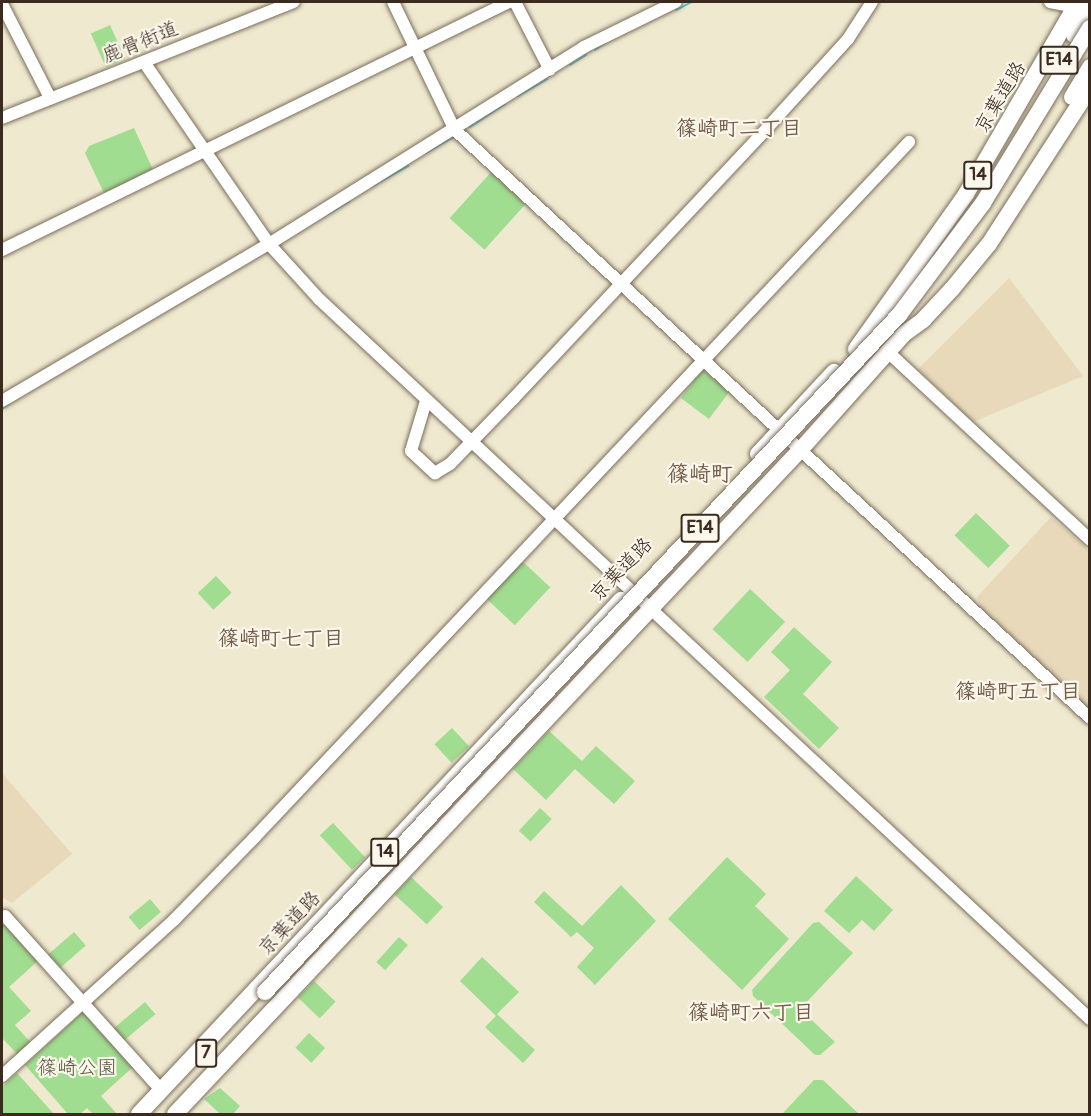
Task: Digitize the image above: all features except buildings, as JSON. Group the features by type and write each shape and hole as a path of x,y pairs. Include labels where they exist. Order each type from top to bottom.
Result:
{"highway":[{"name":"E14","path":"869,335 894,311 949,237 1029,111 1082,8"},
{"name":"京葉道路","path":"139,1114 869,335 966,195 1082,8"},
{"name":"京葉道路","path":"268,995 899,315 984,203 1089,28"},
{"name":"京葉道路","path":"268,995 907,321 992,209 1089,47"},
{"name":"E14","path":"904,334 978,243 1055,126 1089,67"},
{"name":"14","path":"175,1114 802,448 904,334 923,320 989,244 1089,88"},
{"name":"7","path":"148,1114 268,995"},
{"name":"7","path":"161,1114 268,995"}],"street":[{"name":"鹿骨街道","path":"2,118 294,2"},
{"path":"393,2 455,130 802,448 1089,718"},
{"path":"2,250 509,2"},
{"path":"514,2 550,70"},
{"path":"2,401 269,244 607,34 676,2"},
{"path":"426,401 410,447 413,456 428,470 444,470 830,59 872,2"},
{"path":"1050,2 1082,8"},
{"path":"2,4 51,98"},
{"path":"144,62 269,244 319,299 426,401 632,589 1089,1019"},
{"path":"2,1076 174,920 254,838 909,142"},
{"path":"888,352 1089,540"},
{"path":"5,916 162,1091"}],"shaded area":[{"path":"1009,278 1083,376 973,422 918,369"},
{"path":"1051,517 1089,550 1089,710 981,608 977,597"},
{"path":"2,773 72,854 12,903 2,897"}],"green space":[{"path":"110,25 125,59 106,67 91,34"},
{"path":"134,128 154,172 104,193 85,153 89,146"},
{"path":"493,170 528,201 484,250 450,218"},
{"path":"702,370 730,391 709,419 681,398"},
{"path":"976,513 1010,546 988,568 954,535"},
{"path":"521,560 550,587 515,625 486,598"},
{"path":"216,576 232,593 213,610 198,593"},
{"path":"750,589 785,622 748,662 712,629"},
{"path":"794,627 832,662 803,694 839,728 819,749 764,697 790,670 771,652"},
{"path":"452,728 469,746 451,763 434,744"},
{"path":"549,731 582,761 596,746 635,781 614,804 575,769 546,800 513,769"},
{"path":"540,808 552,819 531,842 519,831"},
{"path":"333,823 365,857 352,870 320,835"},
{"path":"727,857 766,894 755,906 789,939 742,990 668,919"},
{"path":"856,876 893,910 874,931 862,920 849,933 824,911"},
{"path":"411,877 443,907 427,925 395,895"},
{"path":"621,885 656,921 595,985 577,967 594,948 577,932 571,937 534,902 544,891 582,926"},
{"path":"150,899 161,912 139,930 129,917"},
{"path":"819,922 853,953 800,1009 835,1042 820,1055 815,1055 753,996 752,990 813,923"},
{"path":"6,924 39,960 9,987 31,1011 15,1025 31,1043 18,1055 2,1038 2,925"},
{"path":"74,932 86,946 59,969 48,955"},
{"path":"399,937 408,945 385,970 376,962"},
{"path":"482,957 519,992 497,1014 535,1050 523,1063 485,1027 496,1016 460,981"},
{"path":"314,981 336,1002 320,1018 298,998"},
{"name":"篠崎公園","path":"145,1002 155,1014 122,1042 112,1030"},
{"name":"篠崎公園","path":"84,1011 134,1066 101,1096 117,1114 93,1114 87,1108 80,1114 68,1114 25,1065"},
{"path":"309,1033 325,1048 311,1063 295,1048"},
{"name":"篠崎公園","path":"17,1073 54,1114 2,1114 2,1087"},
{"path":"814,1080 823,1080 859,1114 782,1114"},
{"path":"220,1088 240,1106 233,1114 220,1114 204,1099"}],"waterway":[{"path":"676,10 692,2"},
{"path":"595,50 605,43"},
{"path":"570,65 586,55"},
{"path":"518,96 547,79"},
{"path":"470,127 505,104"},
{"path":"426,153 454,137"},
{"path":"371,187 408,166"},
{"path":"328,214 349,202"},
{"path":"2,409 9,404"}],"district":[{"name":"篠崎町二丁目","path":"739,129"},
{"name":"篠崎町","path":"700,475"},
{"name":"篠崎町七丁目","path":"281,639"},
{"name":"篠崎町五丁目","path":"1018,692"},
{"name":"篠崎町六丁目","path":"751,1013"}]}
